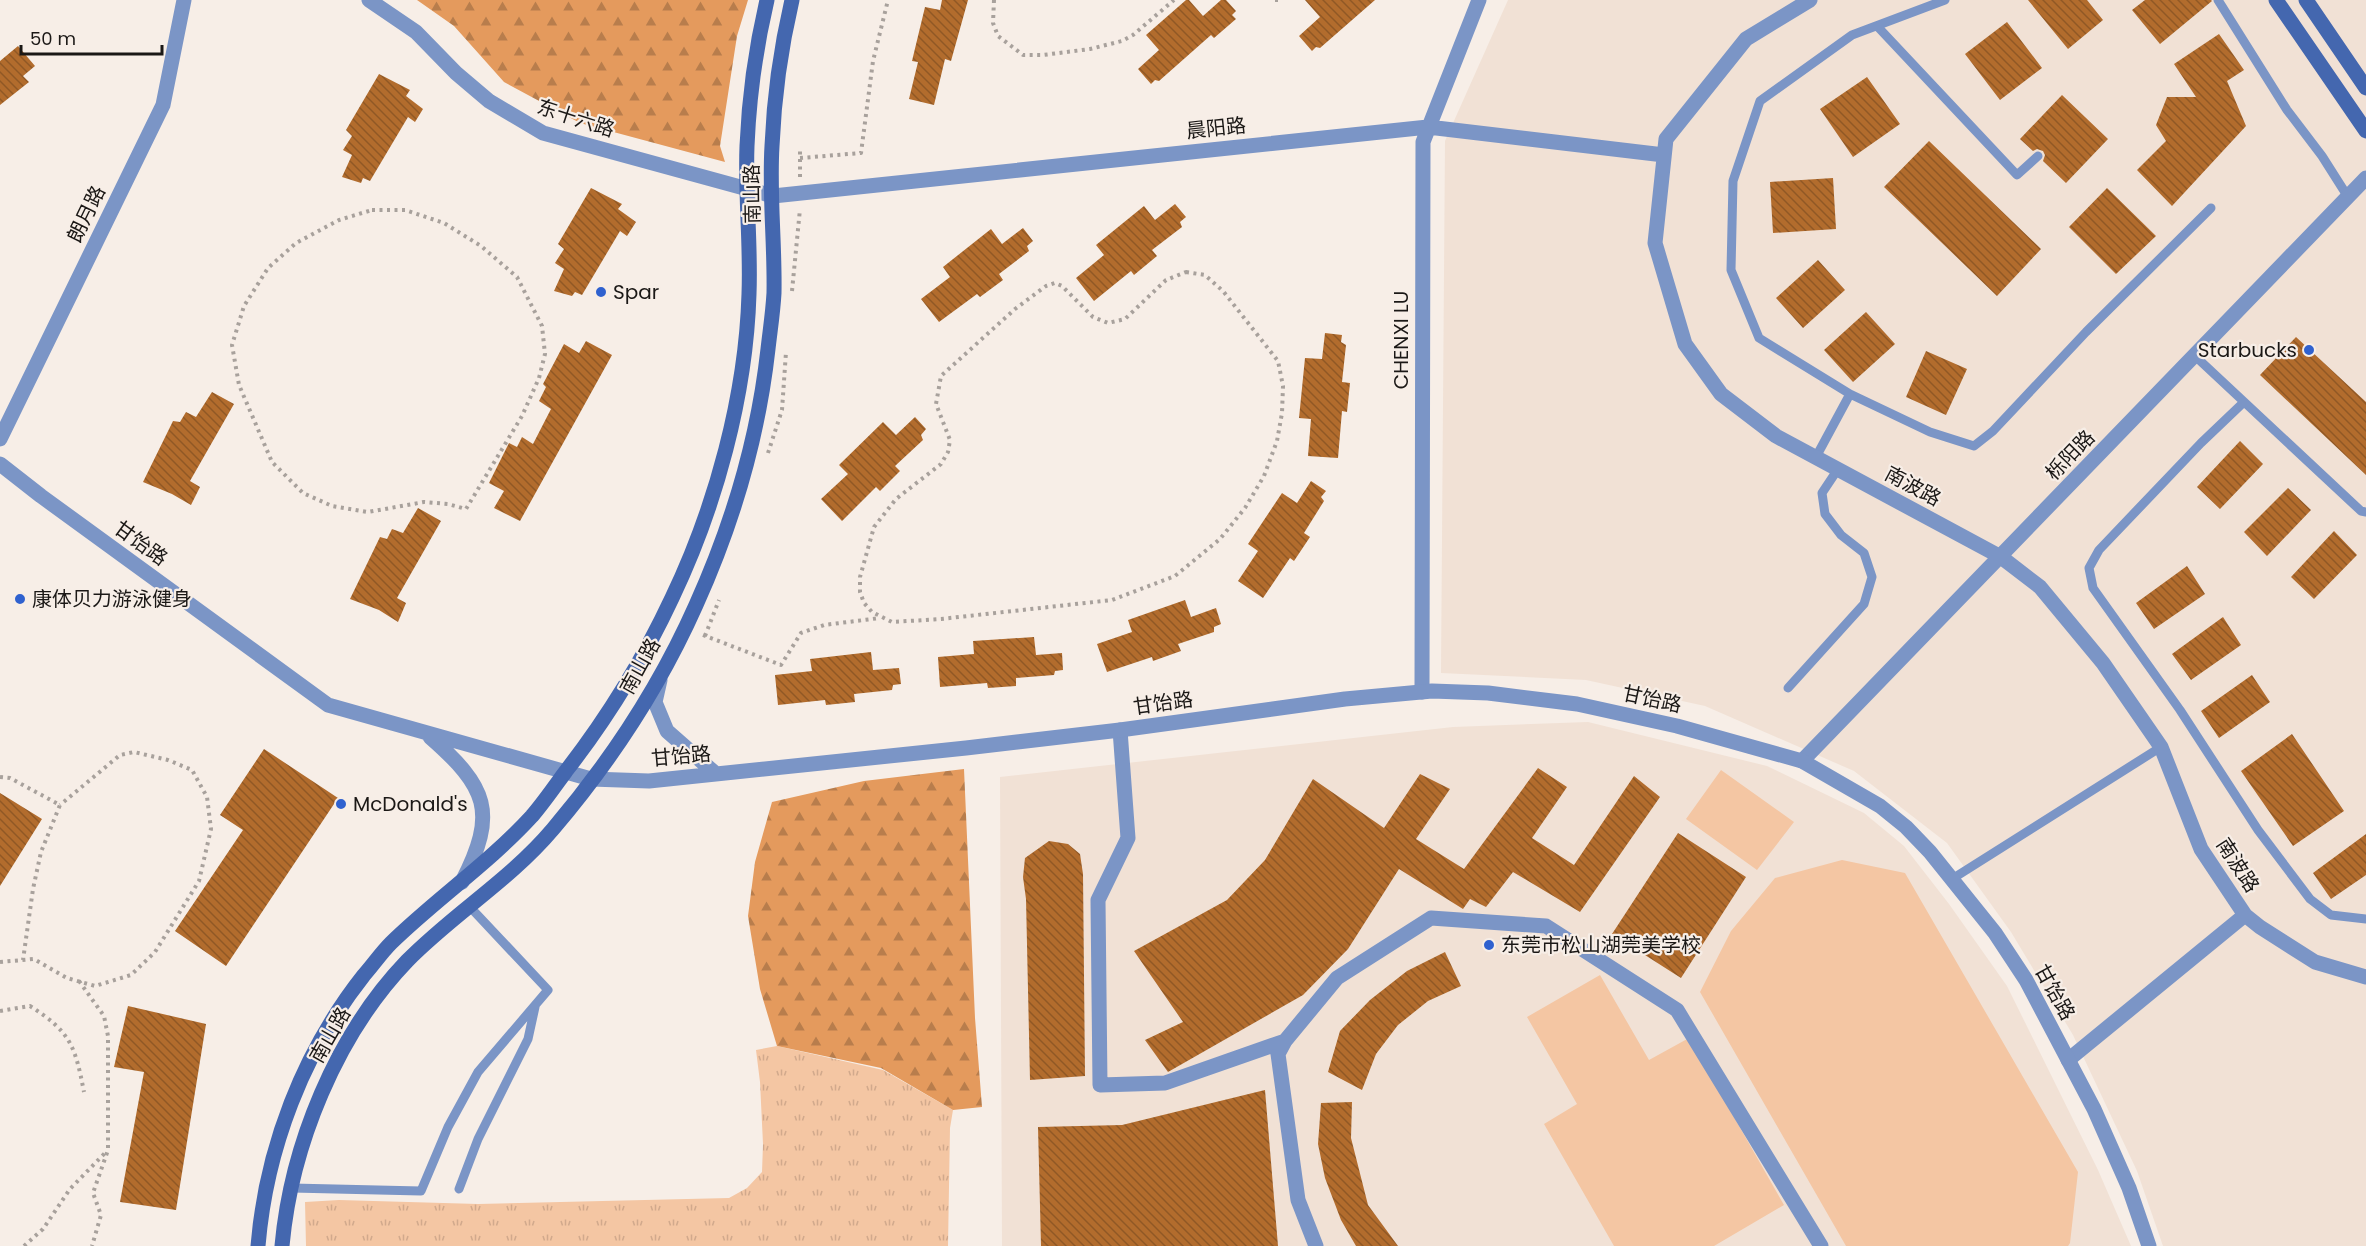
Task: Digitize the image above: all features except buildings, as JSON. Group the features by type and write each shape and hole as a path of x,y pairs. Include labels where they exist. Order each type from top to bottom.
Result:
{"main road":[{"name":"南山路","path":"258,1246 261,1212 276,1149 296,1091 321,1040 351,992 389,945 484,863 533,814 597,731 647,649 686,567 706,517 722,464 741,370 749,296 747,146 753,80 767,0"},
{"name":"南山路","path":"282,1246 285,1216 299,1156 318,1100 342,1051 371,1006 406,962 501,881 552,831 617,744 663,671 696,606 729,525 749,459 765,373 774,297 772,147 778,83 792,0"},
{"path":"2276,0 2366,131"},
{"path":"2306,0 2366,88"}],"street":[{"name":"朗月路","path":"0,438 163,105 184,0"},
{"name":"东十六路","path":"369,0 416,32 456,73 489,101 543,133 773,196"},
{"name":"CHENXI LU","path":"1422,692 1422,142 1479,0"},
{"name":"南波路","path":"1810,0 1746,39 1666,139 1655,243 1685,344 1721,394 1776,436 2001,557 2040,587 2103,663 2161,747 2201,849 2246,915 2260,927 2315,962 2366,977"},
{"name":"晨阳路","path":"773,196 1428,127 1664,154"},
{"name":"栎阳路","path":"1802,761 2366,178"},
{"name":"甘饴路","path":"0,464 328,705 591,779 649,781 717,774 1120,730 1345,699 1422,692 1488,693 1577,704 1677,726 1802,761 1880,806 1906,827 1995,933 2026,980 2094,1109 2129,1188 2149,1246"},
{"path":"663,671 655,702 667,731 717,774"},
{"path":"1120,730 1128,838 1098,900 1100,1084 1165,1083 1285,1041"},
{"path":"426,733 459,762 477,788 484,822 475,856 461,883"},
{"path":"2068,1060 2246,915"},
{"path":"1316,1246 1298,1200 1278,1054 1285,1041 1337,978 1431,918 1546,926 1677,1010 1821,1246"}],"lane":[{"path":"1945,0 1852,35 1760,101 1733,181 1731,270 1759,338 1850,394 1930,432 1974,446 1993,431 2086,332 2211,208"},
{"path":"2218,0 2287,110 2322,156 2348,197"},
{"path":"1877,26 2017,175 2038,156"},
{"path":"2195,356 2361,511 2366,512"},
{"path":"1816,457 1850,394"},
{"path":"2244,402 2201,443 2100,550 2089,568 2093,588 2180,710 2258,830 2310,899 2331,915 2366,920"},
{"path":"1788,688 1864,604 1872,577 1864,553 1841,535 1825,514 1822,493 1838,469"},
{"path":"1952,879 2161,747"},
{"path":"292,1188 420,1191 448,1127 478,1072 548,990 470,907"},
{"path":"459,1189 478,1139 528,1039 536,1004"}],"path":[{"path":"800,158 861,153 873,61 888,0"},
{"path":"994,0 993,23 998,36 1023,55 1090,49 1122,41 1133,35 1174,0"},
{"path":"1275,0 1282,0"},
{"path":"372,210 405,210 444,223 481,246 517,277 542,326 545,354 539,378 522,416 466,509 448,504 424,502 368,512 333,506 303,493 272,462 240,385 232,345 244,306 268,268 296,243 339,220 372,210"},
{"path":"684,628 782,665 801,633 824,625 881,618 892,622 941,619 1112,600 1175,576 1220,539 1245,508 1264,476 1277,441 1282,413 1283,386 1278,361 1223,291 1205,275 1186,272 1166,280 1125,319 1108,323 1093,317 1062,286 1055,283 1046,286 1015,309 941,376 936,404 950,440 948,452 941,464 896,499 874,527 860,577 860,592 864,603 881,618"},
{"path":"0,962 23,960 34,959 68,978 94,986 131,975 155,952 199,881 211,829 207,797 192,770 168,760 134,752 120,755 60,805 41,852 33,889 23,960"},
{"path":"0,777 10,778 60,805"},
{"path":"79,981 104,1016 108,1036 108,1150 93,1192 100,1215 93,1246"},
{"path":"0,1011 30,1006 51,1019 76,1052 84,1092"},
{"path":"24,1246 43,1229 70,1189 108,1150"}],"shaded area":[{"path":"1508,0 2366,0 2366,1246 2163,1246 2137,1171 2073,1035 2011,932 1947,843 1854,771 1705,706 1586,680 1441,673 1445,141"},
{"name":"东莞市松山湖莞美学校","path":"1588,722 1767,766 1864,813 1904,846 1949,904 2007,986 2098,1170 2131,1246 1002,1246 1000,777 1453,727"}],"green space":[{"path":"417,0 748,0 737,36 720,146 725,162 580,123 504,82 454,26"},
{"path":"964,769 975,1018 982,1107 953,1110 881,1068 777,1046 760,989 748,916 755,862 772,802 864,781"},
{"path":"1721,770 1794,822 1757,870 1686,819"},
{"path":"1842,860 1905,873 2078,1172 2068,1246 1846,1246 1700,992 1731,931 1775,878"},
{"path":"1600,975 1649,1060 1689,1038 1784,1205 1714,1246 1614,1246 1544,1124 1577,1104 1527,1017"},
{"path":"777,1046 883,1070 953,1110 950,1128 948,1246 306,1246 305,1202 339,1200 478,1204 729,1198 747,1188 762,1172 760,1082 756,1050"}],"place":[{"name":"Spar","path":"601,292"},
{"name":"Starbucks","path":"2309,350"},
{"name":"康体贝力游泳健身","path":"20,599"},
{"name":"McDonald's","path":"341,804"},
{"name":"东莞市松山湖莞美学校","path":"1489,945"}]}
